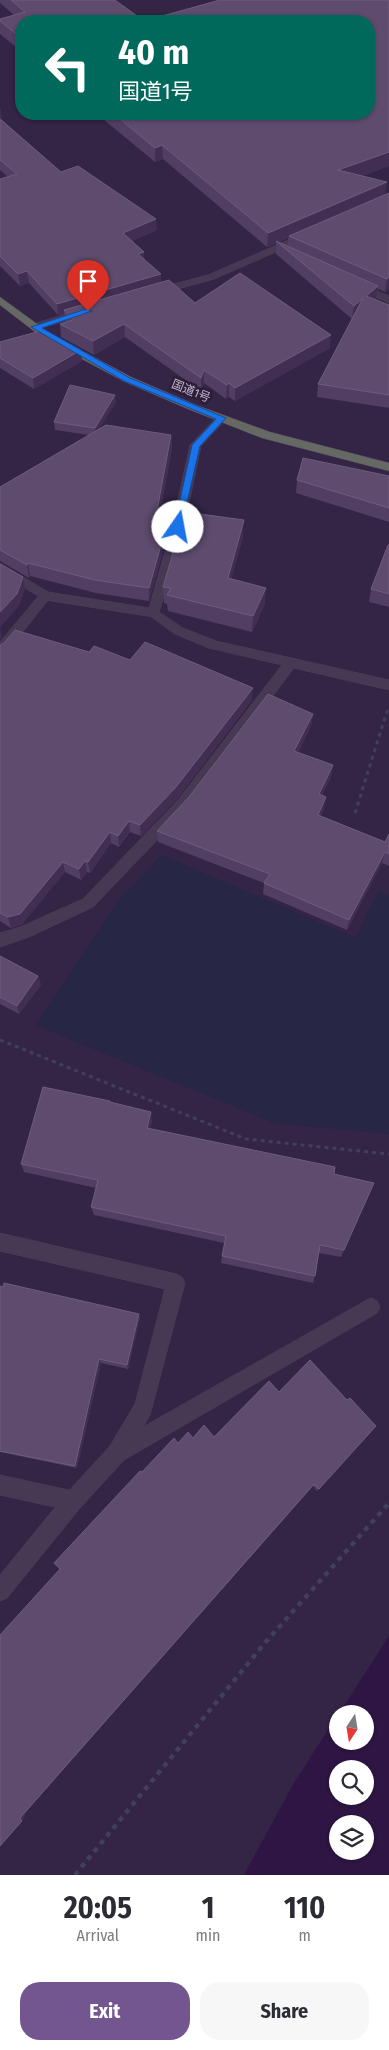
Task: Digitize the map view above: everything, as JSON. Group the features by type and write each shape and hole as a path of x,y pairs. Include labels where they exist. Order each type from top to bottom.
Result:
{"highway":[{"name":"国道1号","path":"0,300 47,336 127,379 266,435 389,467"}],"street":[{"path":"146,295 211,277 281,251 311,234"},
{"path":"346,280 389,300"},
{"path":"35,327 90,310"},
{"path":"32,339 47,336"},
{"path":"154,613 178,527 196,445 222,418"},
{"path":"0,567 44,596 154,613 179,632 214,645 389,685"},
{"path":"0,651 44,596"},
{"path":"0,940 24,932 88,903 183,804 291,663"},
{"path":"0,1242 176,1283 143,1408 117,1453 73,1501 0,1591"},
{"path":"117,1453 371,1307"},
{"path":"0,1485 73,1501"}],"path":[{"path":"355,812 389,705"},
{"path":"0,1040 246,1139 389,1154"},
{"path":"75,1875 264,1644 389,1502"}],"shaded area":[{"path":"162,855 355,938 379,891 389,896 389,1134 274,1123 35,1025 118,901"},
{"path":"389,1636 389,1875 244,1875 294,1783 329,1728 329,1750 374,1750 374,1705 345,1705"}],"building":[{"path":"11,0 115,0 136,15 15,15 15,33 0,21 0,19 25,12"},
{"path":"220,0 389,0 389,152 338,170 387,182 268,233 162,145 155,148 121,120 375,120 375,15 166,15"},
{"path":"0,119 61,172 78,166 156,219 123,233 144,252 138,254 161,274 57,304 27,271 18,274 0,256 0,179 17,174 0,160"},
{"path":"389,193 389,277 387,279 289,236"},
{"path":"276,241 378,286 366,296 389,305 389,395 318,384 363,298 354,306"},
{"path":"240,273 331,335 235,388 204,370 201,378 124,324 93,341 60,324 73,320 64,310 169,280 195,303"},
{"path":"44,330 81,350 33,378 0,358 0,342"},
{"path":"70,385 115,395 95,428 54,422"},
{"path":"106,425 171,435 157,511 170,513 149,588 95,580 28,563 27,565 0,550 0,487"},
{"path":"303,458 389,476 389,508 297,480"},
{"path":"185,512 244,520 228,578 266,588 253,616 167,595 171,588 163,587"},
{"path":"389,545 389,594 371,589"},
{"path":"0,564 23,577 17,594 0,612"},
{"path":"15,630 89,652 94,646 130,660 145,642 253,688 176,787 140,825 129,821 118,836 110,832 88,862 85,861 79,869 63,862 20,914 8,917 0,913 0,645"},
{"path":"268,694 313,714 294,751 333,765 319,794 326,797 318,815 385,842 389,834 389,854 385,852 349,920 264,883 270,874 157,831 189,797"},
{"path":"0,956 38,976 17,1006 0,997"},
{"path":"43,1087 151,1112 147,1128 335,1167 334,1174 374,1183 344,1250 320,1245 315,1276 222,1256 226,1236 91,1207 98,1180 21,1164"},
{"path":"4,1283 139,1314 127,1365 99,1359 75,1466 0,1451 0,1286 3,1287"},
{"path":"310,1360 347,1400 350,1398 376,1426 319,1489 314,1484 20,1818 22,1821 0,1846 0,1635 60,1569 54,1563 140,1471 142,1472 174,1438 178,1443 188,1432 193,1438 204,1425 214,1437 269,1381 279,1392"}],"route":[{"path":"88,311 35,327 47,336 127,379 222,418 196,445 178,527"}]}
